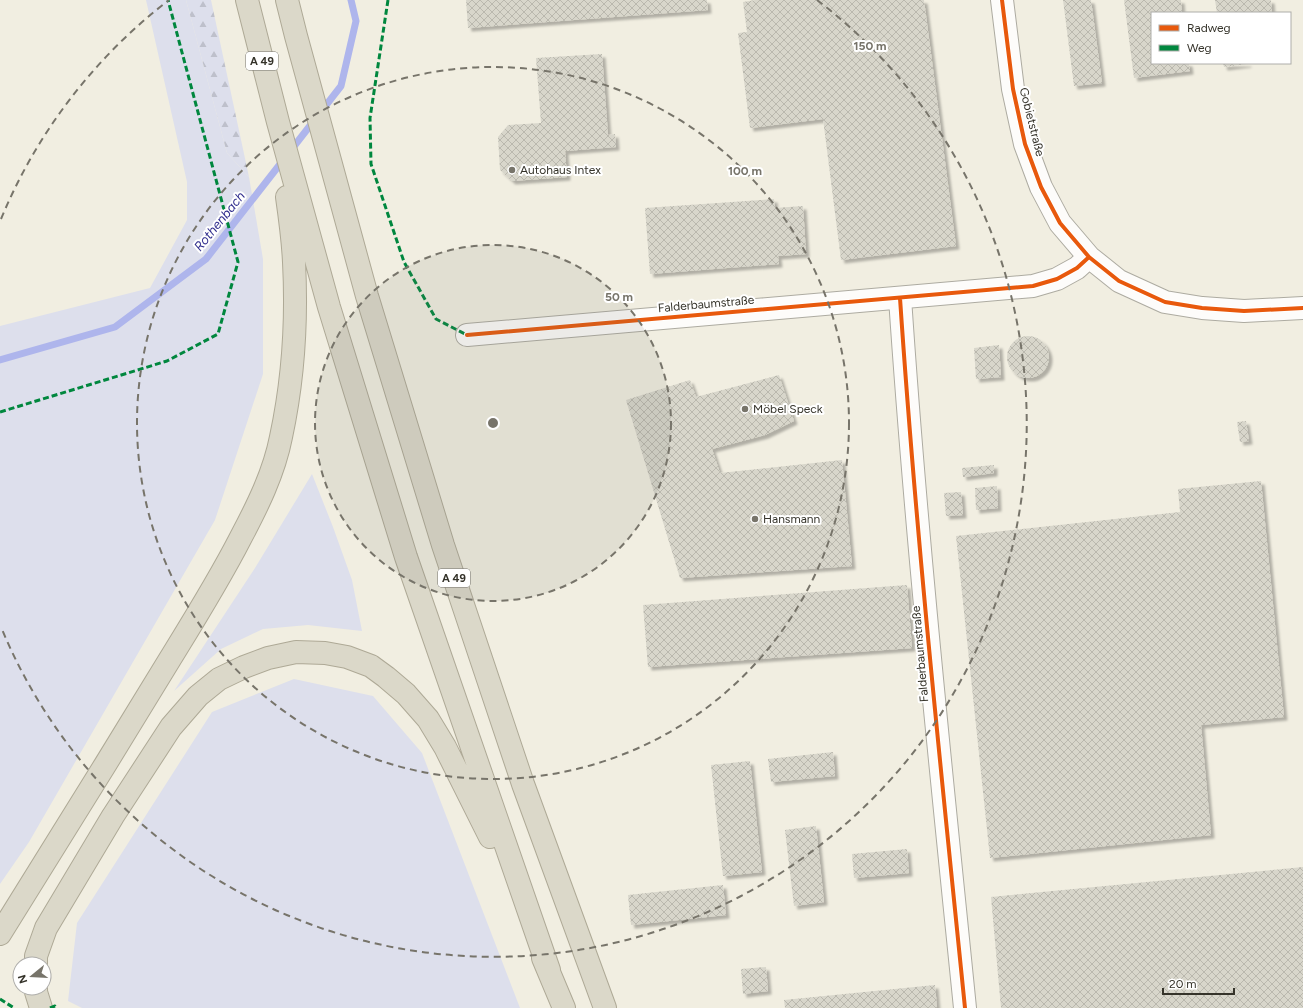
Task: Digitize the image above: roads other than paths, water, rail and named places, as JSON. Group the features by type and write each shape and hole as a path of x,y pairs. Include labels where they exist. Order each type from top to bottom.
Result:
{"highway":[{"name":"A 49","path":"247,0 278,122 289,178"},
{"name":"A 49","path":"287,0 367,296 443,545 523,784 605,1008"},
{"path":"0,934 230,559 264,491 281,438 290,388 295,305 289,178"},
{"path":"289,178 406,557 549,970 564,1008"},
{"path":"36,956 46,928 114,816 175,722 198,696 219,679 262,660 296,652 325,653 347,657 371,666 406,694 428,719 445,747 483,823 549,970"},
{"path":"37,996 41,1008"}],"street":[{"name":"Gobietstraße","path":"1002,0 1013,89 1025,144 1041,187 1060,222 1089,257"},
{"name":"Falderbaumstraße","path":"467,335 1033,286 1057,279 1077,268 1089,257"},
{"path":"1089,257 1119,281 1165,302 1202,308 1244,311 1303,308"},
{"name":"Falderbaumstraße","path":"900,298 935,716 965,1008"}],"waterway":[{"name":"Rothenbach","path":"0,360 115,327 206,259 341,86 356,21 351,0"}],"place":[{"name":"Autohaus Intex","path":"512,170"},
{"name":"Möbel Speck","path":"745,409"},
{"name":"Hansmann","path":"755,519"}]}
